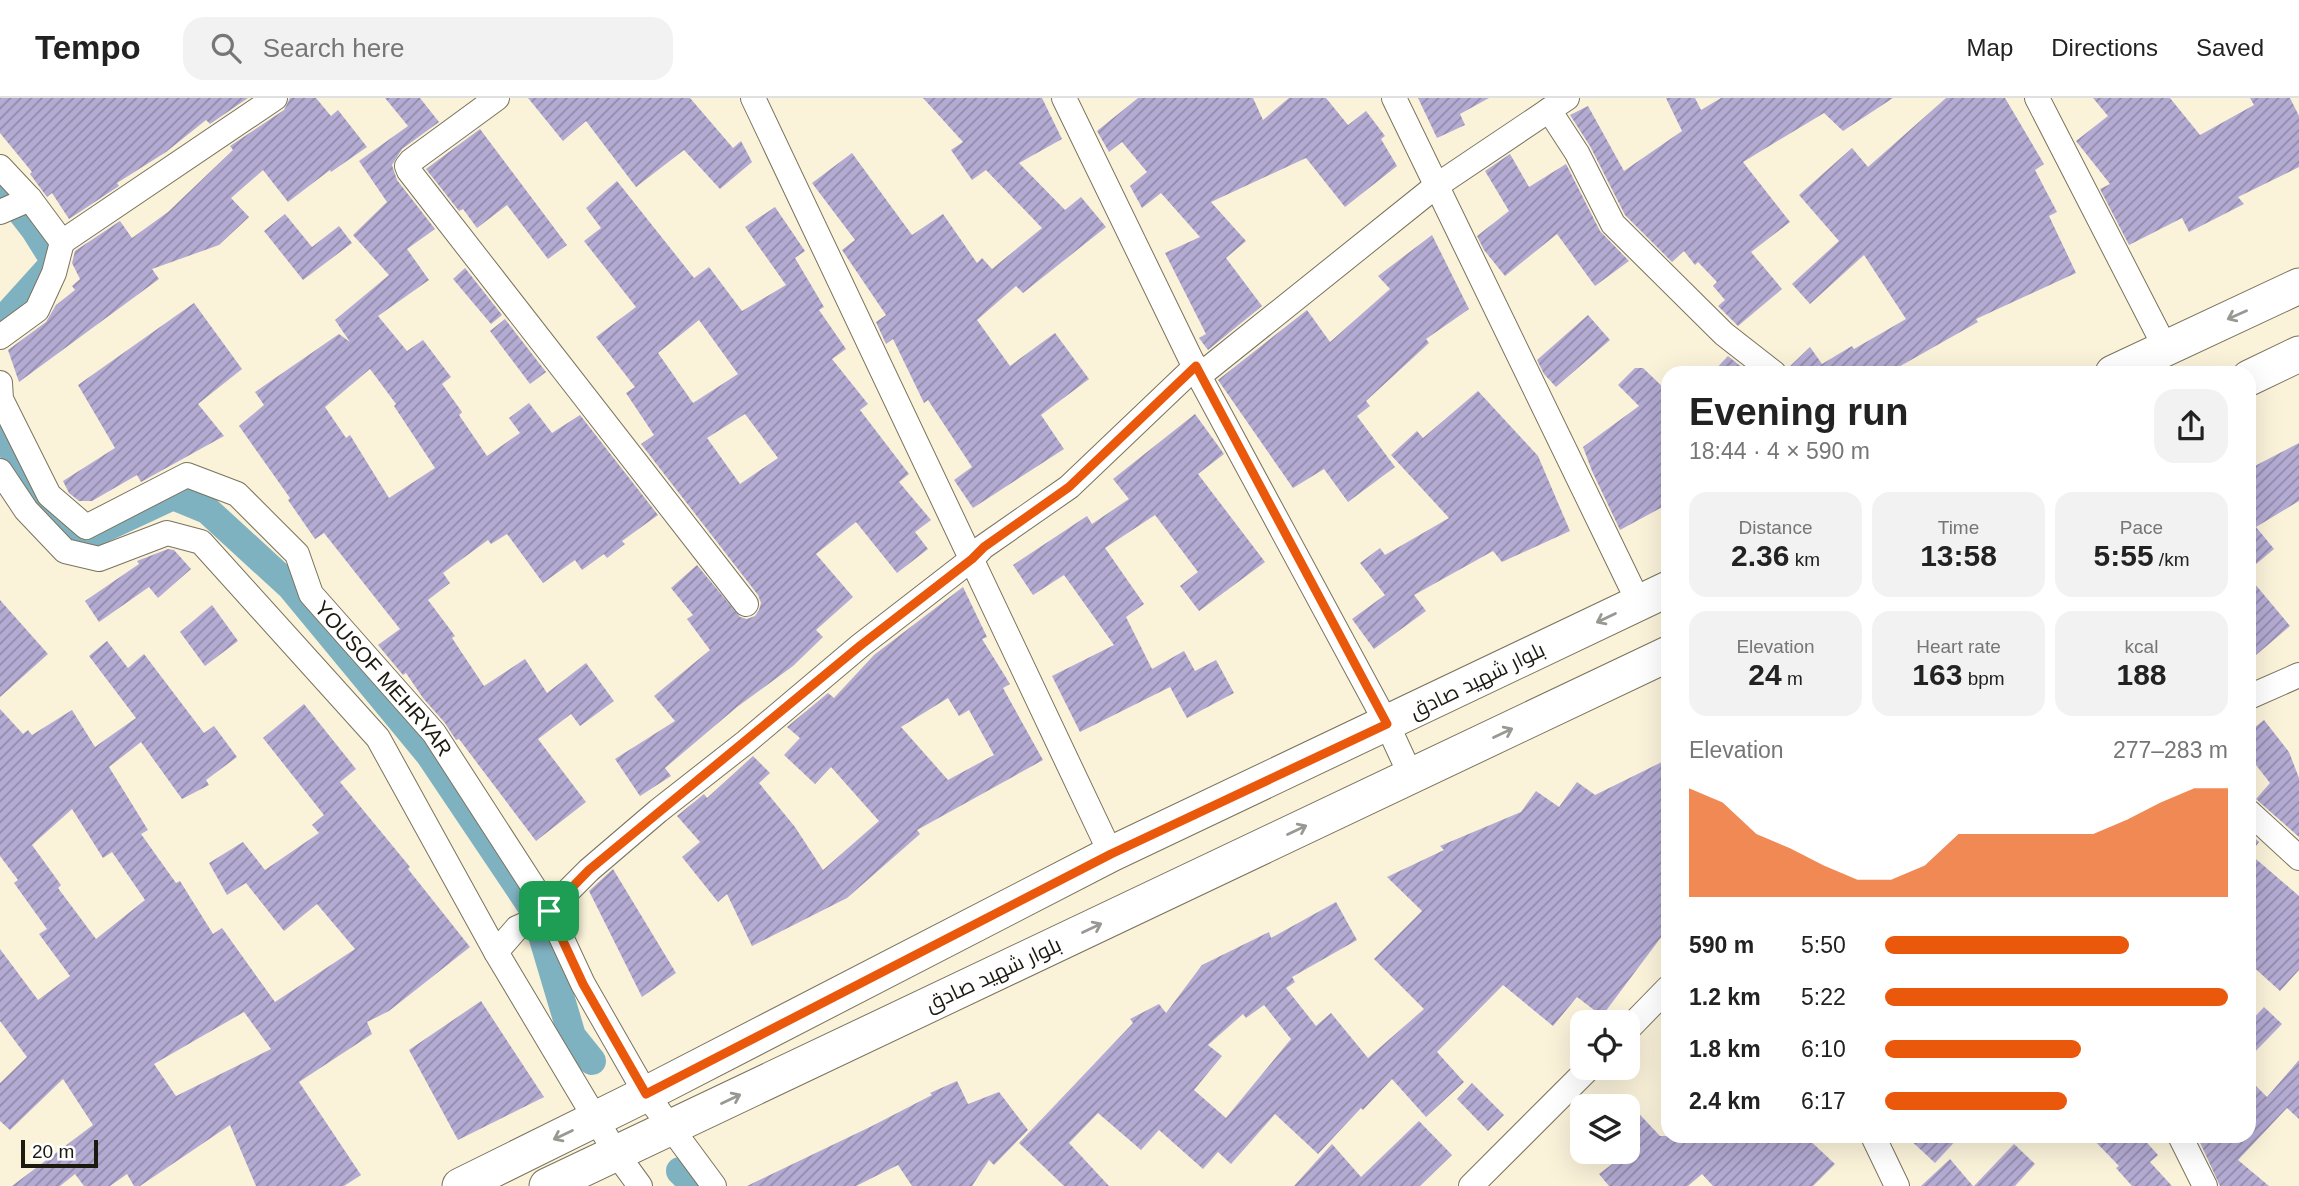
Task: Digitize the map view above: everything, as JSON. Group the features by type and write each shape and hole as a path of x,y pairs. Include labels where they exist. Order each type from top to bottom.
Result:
{"main road":[{"path":"2127,366 2299,286"},
{"path":"2256,375 2299,354"},
{"name":"بلوار شهید صادق","path":"460,1186 597,1119 1111,854 1653,596"},
{"name":"بلوار شهید صادق","path":"547,1186 1661,657"}],"street":[{"path":"0,337 37,310 54,274 62,242 275,98"},
{"path":"497,98 411,161 407,166 409,171 746,604"},
{"path":"753,98 1111,854"},
{"path":"1064,98 1198,371 1387,724 1411,776"},
{"path":"1394,98 1436,186 1653,596"},
{"path":"2036,98 2165,347"},
{"path":"496,952 517,928 546,914 589,870 658,811 746,742 861,645 984,547 1069,487 1198,371 1436,186 1558,104 1577,153 1612,224 1724,334 1765,366"},
{"path":"0,167 30,199 62,242"},
{"path":"0,212 30,199"},
{"name":"YOUSOF MEHRYAR","path":"0,383 1,399 49,495 86,527 187,475 237,494 297,554 312,594 434,733 546,914 646,1094 714,1186"},
{"name":"YOUSOF MEHRYAR","path":"0,471 26,510 65,551 99,559 167,533 201,542 378,738 496,952 616,1153 640,1186"},
{"path":"2256,694 2299,676"},
{"path":"2256,818 2299,858"},
{"path":"1640,1017 1661,995"},
{"path":"1471,1186 1577,1080"},
{"path":"1876,1143 1897,1186"},
{"path":"2184,1143 2205,1186"}],"building":[{"path":"0,98 248,98 210,124 206,120 166,152 117,183 119,186 69,219 52,193 47,197 30,174 32,172 0,133"},
{"path":"290,98 316,98 331,116 338,110 367,147 331,172 330,170 288,202 263,170 231,198 249,217 219,245 152,269 159,279 19,382 8,350 46,322 56,305 75,290 72,286 80,279 72,263 75,251 120,221 132,238 168,212 233,150 230,146 284,110"},
{"path":"385,98 420,98 439,122 402,149 392,165 397,180 435,229 407,249 429,280 378,316 407,351 423,340 451,377 442,384 462,412 459,415 487,456 520,433 509,418 529,403 552,433 580,415 658,515 622,541 625,544 607,558 604,554 582,570 575,560 543,583 507,534 491,544 488,540 443,573 450,583 428,600 455,636 452,638 484,686 525,659 547,693 586,663 614,701 580,726 571,714 538,739 586,802 536,841 406,673 403,675 378,645 400,629 324,533 315,539 288,500 290,498 239,426 264,405 255,392 339,334 350,342 335,320 389,275 353,235 387,202 359,161 408,126","holes":["370,369 396,404 394,406 435,468 389,498 350,435 346,438 325,407"]},
{"path":"528,98 690,98 733,148 741,141 752,162 720,189 684,150 636,187 586,121 563,141"},
{"path":"923,98 1042,98 1062,139 1019,163 1065,210 1081,197 1106,227 1023,293 1016,286 977,320 1010,366 1055,333 1089,379 1041,415 1064,449 973,508 954,480 972,467 928,400 924,403 893,339 886,344 876,322 886,315 842,250 855,240 812,183 852,153 912,235 943,214 977,263 982,258 992,269 1042,228 986,170 972,180 951,150 963,142"},
{"path":"1138,98 1253,98 1263,120 1289,98 1326,98 1348,125 1366,111 1385,136 1381,139 1397,166 1345,207 1306,158 1211,202 1246,241 1226,258 1262,306 1208,350 1199,338 1206,334 1165,253 1200,237 1161,193 1142,208 1130,186 1147,172 1122,142 1109,152 1097,131"},
{"path":"1418,98 1489,98 1460,114 1465,125 1437,138"},
{"path":"1666,98 1695,98 1701,110 1721,98 1893,98 1843,131 1824,113 1743,162 1790,222 1751,252 1782,289 1738,326 1718,306 1725,300 1713,286 1717,282 1698,262 1695,265 1684,251 1672,262 1625,215 1590,146 1570,115 1588,106 1624,171 1682,131"},
{"path":"1946,98 2005,98 2044,164 2035,170 2057,212 2049,216 2076,273 1976,319 1978,322 1900,366 1790,366 1810,347 1822,364 1906,319 1864,255 1810,304 1792,284 1839,241 1799,195 1852,148 1868,167"},
{"path":"2093,98 2170,98 2200,135 2254,105 2250,98 2290,98 2299,116 2299,167 2238,197 2244,204 2189,232 2182,218 2129,245 2100,189 2110,184 2076,141 2108,116"},
{"path":"480,129 567,245 548,259 507,205 477,228 463,209 459,211 426,169"},
{"path":"1510,154 1529,187 1566,164 1600,231 1629,261 1595,286 1557,234 1505,276 1484,250 1477,236 1509,211 1485,171"},
{"path":"617,181 694,278 709,267 742,311 786,285 745,227 775,207 805,251 795,258 824,307 819,310 846,349 832,359 868,404 860,410 909,474 899,482 931,520 915,532 928,549 897,573 856,522 816,554 853,597 816,630 823,637 793,666 737,707 665,768 671,776 640,796 615,759 675,721 654,696 710,650 687,619 693,615 671,588 697,565 740,617 747,619 755,616 761,603 758,595 641,444 654,435 626,393 635,387 596,337 636,307 584,241 601,228 586,208","holes":["699,320 738,374 693,403 658,353","745,414 778,458 740,484 707,438"]},
{"path":"285,214 312,247 339,226 352,243 303,280 264,231"},
{"path":"1432,235 1469,309 1426,339 1429,343 1366,401 1370,406 1357,416 1395,467 1348,502 1324,469 1293,488 1218,380 1307,310 1330,342 1390,289 1378,276"},
{"path":"465,268 502,315 491,324 453,279"},
{"path":"194,303 242,369 198,404 224,436 141,482 137,475 92,501 79,501 69,493 63,481 115,448 78,385"},
{"path":"1588,315 1610,340 1556,387 1544,374 1537,360"},
{"path":"505,319 546,372 530,384 490,331"},
{"path":"1728,356 1740,366 1719,366"},
{"path":"1635,368 1643,368 1661,385 1661,508 1620,530 1583,447 1639,406 1618,385"},
{"path":"1478,391 1538,456 1570,531 1502,562 1493,551 1414,595 1426,611 1374,649 1352,619 1385,595 1360,563 1380,548 1385,555 1449,518 1391,455 1417,431 1423,438"},
{"path":"1195,414 1224,454 1198,474 1265,562 1199,611 1180,586 1198,572 1155,515 1105,548 1144,604 1126,617 1152,669 1184,651 1195,671 1216,660 1234,693 1187,718 1170,687 1080,732 1052,676 1114,645 1064,575 1033,595 1013,565 1087,516 1092,524 1129,499 1113,479"},
{"path":"2299,443 2299,501 2256,527 2256,465"},
{"path":"2256,527 2274,549 2256,564"},
{"path":"168,549 174,550 191,569 158,598 149,587 99,622 85,601 139,564 137,561"},
{"path":"2256,585 2290,626 2256,655"},
{"path":"963,587 987,637 982,639 1010,684 1003,688 1043,760 917,830 920,834 847,898 752,946 727,894 718,902 682,857 700,842 677,816 704,794 707,798 753,756 770,773 759,783 795,827 823,870 879,821 831,767 815,784 784,755 800,738 787,727 828,693 834,698 874,655","holes":["948,698 959,716 969,710 994,755 948,780 901,727"]},
{"path":"0,600 48,654 0,697"},
{"path":"212,605 238,641 205,666 180,632"},
{"path":"107,641 128,668 144,654 204,733 214,726 237,757 206,780 209,785 182,799 141,742 109,767 148,830 141,834 176,883 180,881 213,934 222,928 275,1002 355,949 317,904 284,931 246,883 227,895 209,863 243,842 265,870 319,833 312,825 324,815 263,738 304,704 356,769 340,782 410,867 408,869 470,947 389,1011 367,1022 372,1034 299,1082 361,1175 344,1186 256,1186 230,1125 140,1186 134,1186 127,1174 110,1186 84,1186 75,1174 60,1186 12,1186 93,1125 63,1079 10,1130 0,1121 0,1083 27,1057 0,1021 0,949 38,1000 70,976 39,934 47,929 14,883 18,880 0,856 0,709 23,734 28,730 32,735 72,710 95,747 136,718 89,656","holes":["72,809 103,858 112,852 145,900 96,939 58,888 61,885 32,845","244,1012 271,1049 176,1096 154,1064"]},
{"path":"2264,720 2289,752 2299,778 2299,837 2256,799 2270,783 2256,765 2256,726"},
{"path":"1661,762 1661,937 1606,1010 1594,1010 1577,997 1553,1026 1503,985 1437,1052 1464,1082 1426,1117 1392,1079 1318,1154 1275,1114 1231,1164 1218,1152 1203,1169 1159,1130 1141,1150 1098,1113 1069,1143 1109,1186 1064,1186 1019,1143 1133,1023 1130,1019 1159,1004 1166,1013 1202,965 1269,932 1271,938 1336,902 1357,940 1292,977 1295,982 1286,988 1316,1026 1331,1013 1368,1058 1424,1009 1374,959 1422,911 1387,877 1444,850 1440,846 1521,812 1536,791 1559,807 1577,782 1595,795","holes":["1264,1005 1291,1039 1226,1118 1194,1090 1222,1056 1208,1045 1243,1014 1246,1018"]},
{"path":"2256,859 2299,896 2299,970 2280,991 2256,969"},
{"path":"613,869 676,973 642,997 589,891"},
{"path":"481,1001 544,1097 458,1140 409,1050"},
{"path":"2264,1007 2282,1024 2256,1051 2256,1016"},
{"path":"2299,1060 2299,1119 2287,1108 2256,1141 2256,1086 2267,1097"},
{"path":"957,1081 968,1104 999,1092 1028,1130 994,1165 989,1160 972,1186 912,1186 898,1165 856,1186 747,1186 872,1126"},
{"path":"1472,1083 1504,1115 1488,1131 1457,1099"},
{"path":"1640,1115 1661,1136 1661,1143 1812,1143 1835,1164 1813,1186 1713,1186 1702,1174 1688,1186 1609,1186 1599,1174 1612,1164 1640,1164"},
{"path":"1419,1121 1452,1155 1420,1186 1294,1186 1332,1144 1361,1177"},
{"path":"1914,1143 1954,1143 1935,1163"},
{"path":"2097,1143 2147,1143 2158,1155 2150,1162 2172,1186 2132,1186 2116,1168 2119,1166"},
{"path":"2200,1143 2254,1143 2238,1160 2269,1186 2220,1186"},
{"path":"2014,1144 2035,1164 2015,1186 1974,1186"},
{"path":"1950,1159 1973,1186 1921,1186"}],"waterway":[{"path":"0,185 35,230 55,262 0,323"},
{"path":"0,423 38,506 81,539 173,496 207,510 291,587 429,754 535,912 572,1036 592,1061"},
{"path":"680,1171 695,1186"}],"route":[{"path":"1196,366 1387,724 1111,854 646,1094 583,984 549,911 589,870 658,811 784,711 861,645 984,547 1069,487 1196,366"}]}
